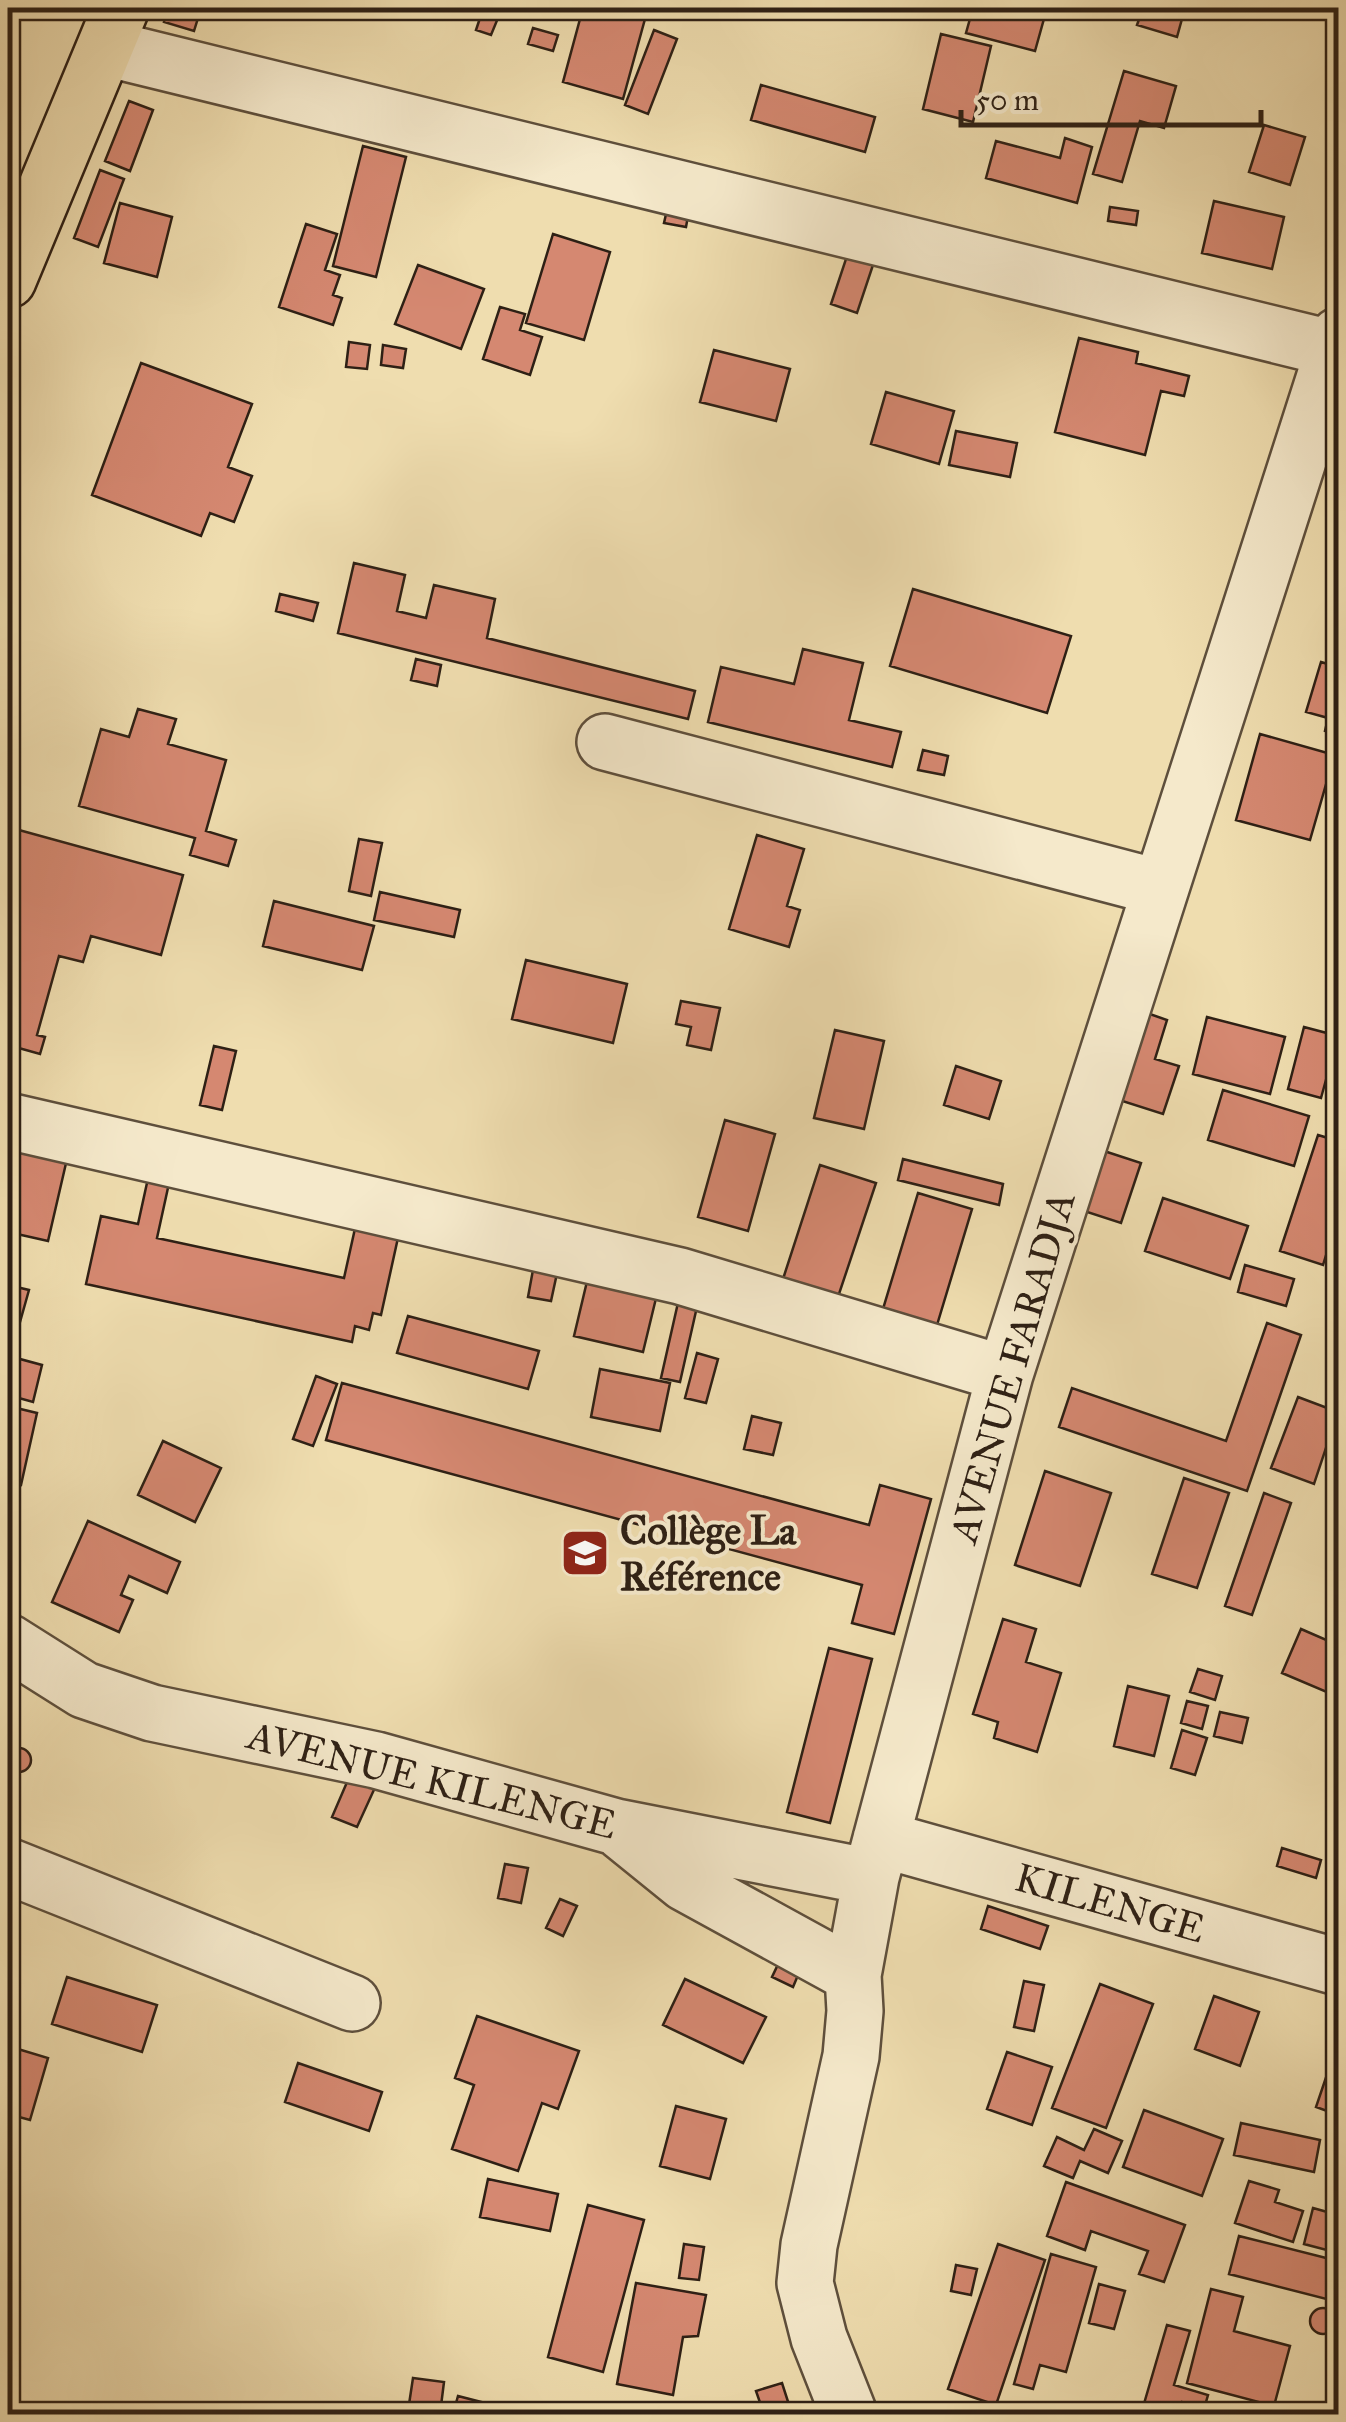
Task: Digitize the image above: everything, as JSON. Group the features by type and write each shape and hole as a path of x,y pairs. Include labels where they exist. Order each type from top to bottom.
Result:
{"main road":[{"path":"8,280 20,206 114,28"}],"street":[{"path":"114,28 1336,342"},
{"name":"AVENUE FARADJA","path":"849,2414 819,2338 804,2283 851,2056 853,1974 876,1858 1005,1374 1336,342"},
{"path":"604,742 1161,888"},
{"path":"8,1121 680,1276 1005,1374"},
{"name":"AVENUE KILENGE","path":"8,1642 70,1682 115,1702 192,1723 376,1760 616,1827 876,1858"},
{"path":"616,1827 685,1883 853,1974"},
{"name":"KILENGE","path":"876,1858 1338,1967"},
{"path":"8,1866 352,2003"}],"building":[{"path":"168,8 198,18 194,31 164,22"},
{"path":"297,8 336,8 333,18"},
{"path":"583,8 648,8 623,99 563,82"},
{"path":"973,8 1047,8 1035,51 966,33"},
{"path":"1143,8 1185,8 1177,37 1137,25"},
{"path":"482,12 498,18 491,35 476,30"},
{"path":"533,28 558,35 553,51 528,44"},
{"path":"654,30 677,39 648,114 625,105"},
{"path":"941,34 991,46 973,122 923,109"},
{"path":"1124,71 1176,86 1164,128 1140,121 1122,182 1093,174"},
{"path":"761,85 875,117 865,152 751,120"},
{"path":"129,101 153,110 130,171 105,161"},
{"path":"1264,125 1305,137 1290,185 1249,172"},
{"path":"1065,138 1092,147 1077,203 986,178 996,141 1060,158"},
{"path":"363,146 406,157 376,277 333,266"},
{"path":"100,170 124,179 98,247 74,238"},
{"path":"669,201 690,205 686,227 664,223"},
{"path":"1214,201 1284,217 1272,269 1202,253"},
{"path":"120,203 172,217 157,277 104,263"},
{"path":"1110,207 1138,211 1136,225 1108,221"},
{"path":"306,224 337,234 325,270 340,275 333,295 342,298 333,325 279,307"},
{"path":"553,234 610,252 584,340 526,323"},
{"path":"848,253 874,262 857,313 831,304"},
{"path":"418,265 484,289 461,349 395,324"},
{"path":"500,307 525,314 520,330 542,337 530,375 483,359"},
{"path":"1079,338 1138,352 1136,363 1189,376 1184,396 1161,391 1145,455 1055,432"},
{"path":"349,342 370,345 367,369 346,367"},
{"path":"383,345 406,349 403,368 381,365"},
{"path":"714,350 790,369 776,421 700,402"},
{"path":"141,363 252,404 228,467 252,476 234,522 210,513 201,536 92,495"},
{"path":"886,392 954,411 939,464 871,444"},
{"path":"956,431 1017,443 1010,477 949,465"},
{"path":"354,563 405,575 397,611 426,618 434,585 495,599 487,638 695,691 688,719 338,633"},
{"path":"913,589 1071,636 1047,713 890,666"},
{"path":"280,594 318,603 313,621 276,611"},
{"path":"803,649 863,663 849,720 901,732 892,767 708,722 721,667 794,684"},
{"path":"416,659 441,665 437,686 411,680"},
{"path":"1321,662 1338,667 1338,735 1325,731 1328,718 1306,712"},
{"path":"138,709 176,719 168,744 226,760 206,831 236,840 228,866 190,855 195,838 79,806 101,729 129,737"},
{"path":"1260,734 1338,756 1338,785 1327,781 1310,840 1236,820"},
{"path":"923,750 948,756 944,775 918,770"},
{"path":"8,827 183,875 161,955 91,936 83,962 59,956 37,1035 45,1037 40,1054 8,1045"},
{"path":"757,835 804,849 787,906 800,910 789,947 729,929"},
{"path":"359,839 382,843 371,896 349,891"},
{"path":"380,892 460,910 454,937 374,920"},
{"path":"274,901 374,926 362,970 263,946"},
{"path":"526,960 627,984 613,1043 512,1019"},
{"path":"681,1001 720,1008 711,1050 687,1045 691,1027 676,1024"},
{"path":"1144,1012 1167,1020 1155,1059 1179,1066 1163,1114 1116,1099"},
{"path":"1207,1017 1285,1037 1270,1094 1193,1074"},
{"path":"1304,1027 1338,1036 1321,1098 1288,1089"},
{"path":"835,1030 884,1041 864,1129 814,1118"},
{"path":"214,1046 236,1051 222,1110 200,1105"},
{"path":"956,1066 1001,1081 989,1119 944,1105"},
{"path":"1223,1090 1309,1116 1294,1166 1208,1140"},
{"path":"725,1120 775,1134 748,1231 698,1217"},
{"path":"20,1135 70,1146 48,1241 8,1232 8,1190"},
{"path":"1318,1135 1338,1141 1338,1216 1323,1265 1280,1251"},
{"path":"1101,1150 1141,1163 1121,1223 1081,1210"},
{"path":"903,1159 1003,1184 999,1205 898,1180"},
{"path":"152,1160 173,1165 157,1238 344,1278 360,1206 403,1215 381,1315 373,1313 369,1330 355,1326 352,1342 86,1284 101,1216 138,1224"},
{"path":"820,1165 876,1183 838,1297 783,1279"},
{"path":"918,1193 972,1209 937,1325 883,1309"},
{"path":"1163,1198 1248,1226 1230,1279 1145,1251"},
{"path":"535,1259 559,1264 551,1301 528,1297"},
{"path":"1245,1265 1294,1279 1286,1306 1238,1292"},
{"path":"589,1273 658,1290 643,1352 574,1336"},
{"path":"8,1285 29,1290 20,1322 8,1319"},
{"path":"682,1285 701,1289 680,1382 661,1378"},
{"path":"408,1316 539,1351 528,1389 397,1353"},
{"path":"1267,1323 1301,1335 1247,1491 1059,1427 1072,1388 1226,1441"},
{"path":"8,1343 12,1344 9,1356 42,1365 33,1402 8,1395"},
{"path":"697,1353 718,1359 706,1403 685,1398"},
{"path":"600,1369 670,1383 660,1431 591,1417"},
{"path":"316,1376 337,1384 313,1446 293,1439"},
{"path":"342,1383 869,1525 880,1485 931,1499 894,1634 852,1623 862,1585 326,1440"},
{"path":"1298,1397 1338,1412 1314,1484 1271,1468"},
{"path":"8,1406 37,1413 21,1485 8,1482"},
{"path":"752,1416 781,1423 773,1455 744,1449"},
{"path":"163,1441 221,1468 195,1522 138,1495"},
{"path":"1045,1471 1111,1493 1080,1586 1015,1565"},
{"path":"1184,1478 1229,1493 1197,1588 1152,1574"},
{"path":"1264,1493 1291,1503 1252,1615 1225,1606"},
{"path":"88,1521 180,1562 167,1593 129,1576 121,1595 133,1600 119,1632 52,1602"},
{"path":"1003,1619 1036,1629 1026,1662 1061,1673 1037,1752 994,1738 998,1722 973,1714"},
{"path":"1301,1629 1338,1645 1336,1696 1282,1673"},
{"path":"829,1648 872,1659 830,1823 787,1812"},
{"path":"1198,1669 1222,1676 1215,1700 1190,1692"},
{"path":"1128,1686 1169,1696 1154,1756 1114,1746"},
{"path":"1187,1701 1208,1706 1202,1729 1181,1723"},
{"path":"1220,1712 1248,1718 1242,1743 1214,1736"},
{"path":"1182,1730 1207,1738 1195,1775 1171,1768"},
{"path":"19,1748 28,1751 28,1769 19,1772 10,1769 7,1760 10,1751"},
{"path":"357,1759 383,1770 357,1827 332,1817"},
{"path":"1282,1848 1321,1860 1316,1878 1277,1866"},
{"path":"505,1864 528,1868 521,1903 498,1898"},
{"path":"560,1899 577,1906 563,1936 546,1928"},
{"path":"988,1906 1048,1926 1040,1949 981,1929"},
{"path":"784,1952 804,1961 793,1987 772,1977"},
{"path":"67,1977 157,2005 142,2052 52,2024"},
{"path":"685,1979 766,2017 743,2063 663,2025"},
{"path":"1024,1981 1044,1985 1034,2031 1014,2027"},
{"path":"1100,1984 1153,2004 1106,2128 1052,2108"},
{"path":"1214,1996 1259,2012 1240,2066 1195,2049"},
{"path":"477,2016 579,2051 558,2109 542,2103 518,2171 452,2149 474,2085 455,2078"},
{"path":"1338,2042 1338,2115 1316,2107"},
{"path":"8,2046 48,2058 30,2120 8,2114"},
{"path":"1007,2052 1052,2067 1032,2125 987,2109"},
{"path":"298,2063 382,2092 369,2131 285,2102"},
{"path":"676,2106 726,2119 710,2179 660,2166"},
{"path":"1144,2110 1223,2139 1202,2196 1123,2167"},
{"path":"1241,2123 1320,2140 1314,2172 1234,2155"},
{"path":"1094,2129 1122,2141 1108,2173 1080,2161 1073,2178 1044,2166 1057,2137 1084,2150"},
{"path":"488,2179 558,2194 550,2231 480,2217"},
{"path":"1249,2181 1279,2190 1275,2202 1303,2211 1293,2242 1235,2223"},
{"path":"1066,2182 1185,2225 1164,2282 1139,2274 1148,2251 1091,2231 1085,2250 1047,2236"},
{"path":"588,2205 644,2220 603,2372 548,2357"},
{"path":"1313,2208 1338,2215 1338,2253 1304,2244"},
{"path":"1239,2236 1338,2261 1338,2302 1229,2274"},
{"path":"684,2244 704,2247 699,2280 679,2278"},
{"path":"998,2244 1045,2260 996,2405 948,2389"},
{"path":"1051,2254 1096,2267 1066,2372 1040,2365 1033,2389 1014,2384"},
{"path":"956,2265 977,2269 971,2295 951,2291"},
{"path":"636,2283 706,2295 698,2336 683,2337 673,2395 617,2384"},
{"path":"1099,2284 1125,2291 1114,2329 1089,2323"},
{"path":"1211,2289 1243,2297 1234,2331 1290,2346 1274,2406 1187,2383"},
{"path":"1323,2308 1332,2312 1336,2321 1332,2330 1323,2334 1314,2330 1310,2321 1314,2312"},
{"path":"1167,2325 1190,2331 1174,2385 1208,2395 1204,2409 1182,2402 1178,2414 1141,2414"},
{"path":"413,2378 444,2382 440,2414 408,2411"},
{"path":"782,2383 792,2414 764,2414 756,2391"},
{"path":"458,2396 485,2403 482,2414 453,2414"}],"place":[{"name":"Collège La Référence","path":"585,1553"}]}
